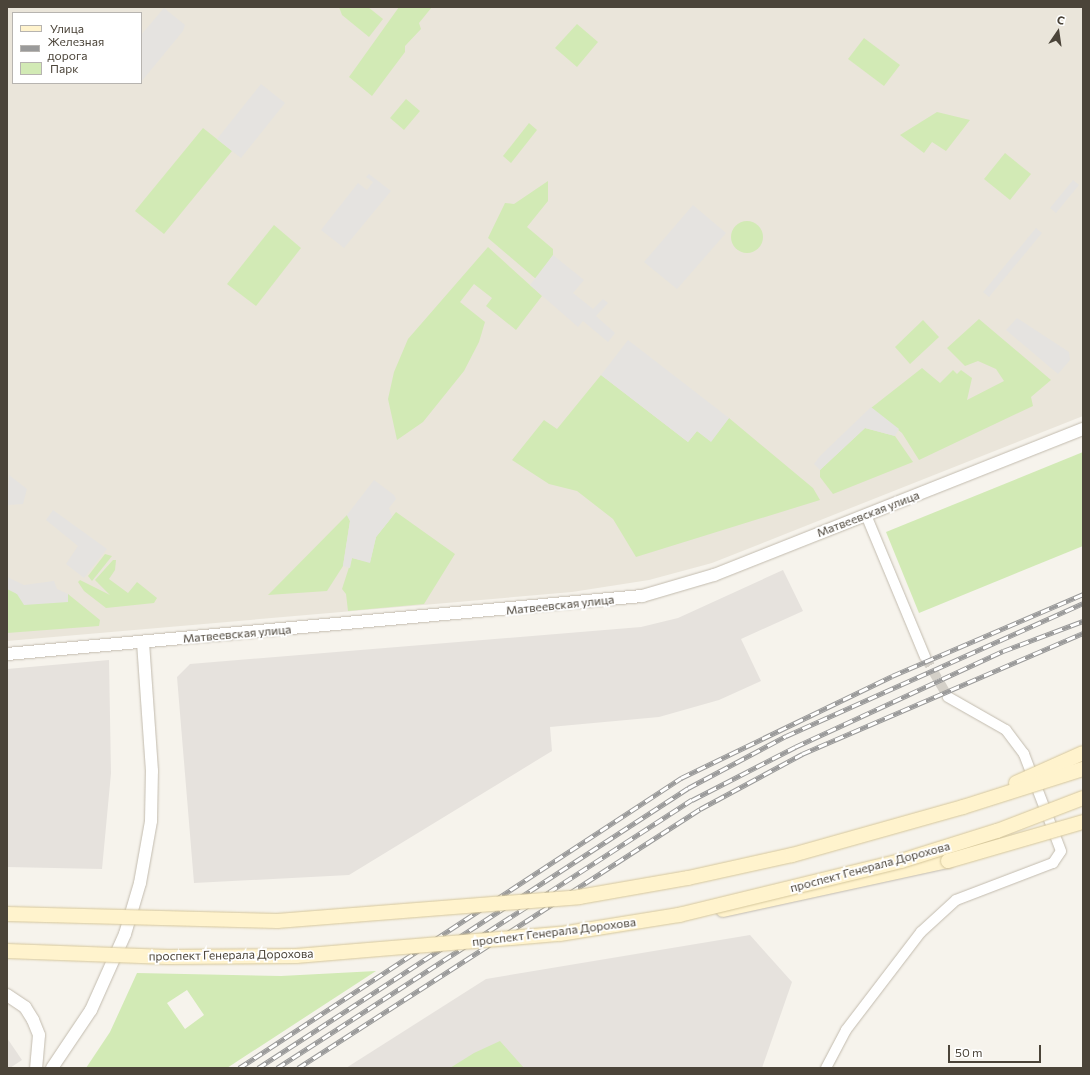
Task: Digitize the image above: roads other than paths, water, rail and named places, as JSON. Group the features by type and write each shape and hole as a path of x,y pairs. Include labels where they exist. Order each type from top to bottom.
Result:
{"main road":[{"path":"963,807 1083,753"},
{"path":"7,914 277,921 548,901 688,878 762,862 963,807 1083,769"},
{"name":"проспект Генерала Дорохова","path":"7,951 168,957 296,956 560,934 679,915 901,861 998,831 1083,798"},
{"path":"679,915 752,906 948,861 1083,822"}],"street":[{"name":"Матвеевская улица","path":"7,654 642,596 688,584 1083,429"},
{"path":"866,515 925,657"},
{"path":"52,1068 95,1003 125,934 140,883 151,821 152,783 143,642"},
{"path":"826,1068 846,1030 921,932 956,900 1053,863 1061,851 1024,754 1006,730 948,697"},
{"path":"7,994 25,1007 33,1020 39,1035 36,1068"}],"tunnel":[{"path":"925,657 948,697"}],"railway":[{"path":"239,1068 681,778 892,676 1083,594"},
{"path":"258,1068 688,788 786,736 1083,603"},
{"path":"277,1068 692,800 795,747 1003,651 1083,621"},
{"path":"298,1068 700,809 802,754 1083,633"}]}
